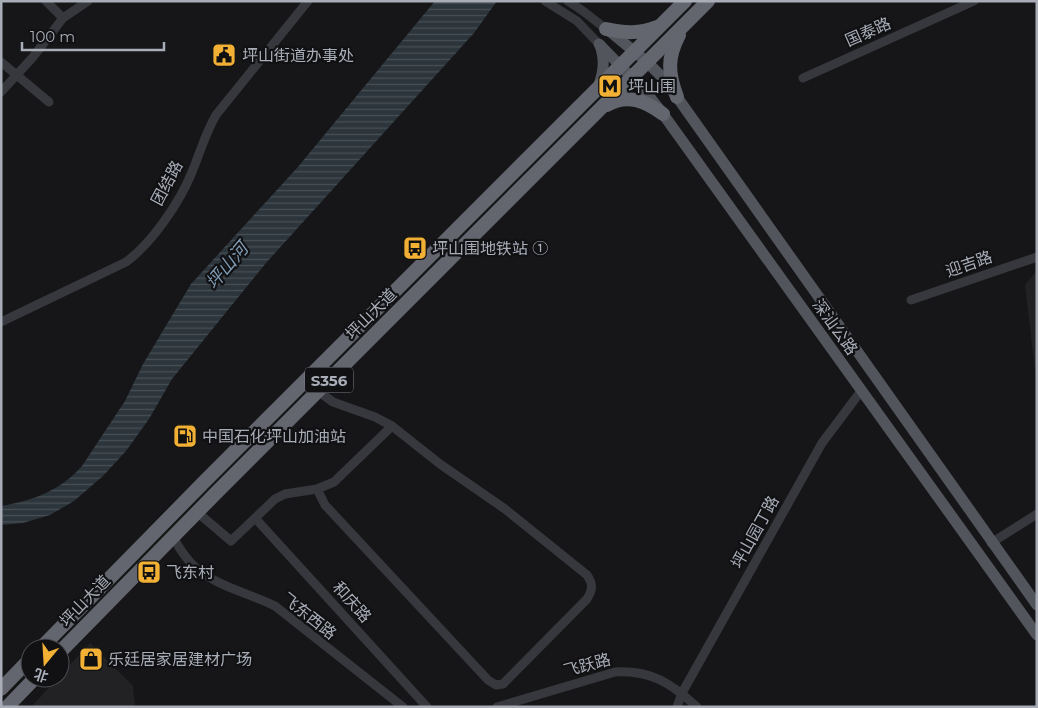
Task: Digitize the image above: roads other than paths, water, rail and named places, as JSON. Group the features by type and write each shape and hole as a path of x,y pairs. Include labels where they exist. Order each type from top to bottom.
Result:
{"highway":[{"name":"坪山大道","path":"51,638 195,490 685,1"},
{"name":"坪山大道","path":"70,642 197,512 708,1"},
{"path":"677,97 672,83 670,57 674,45 686,24"},
{"path":"606,29 633,33 660,26"},
{"path":"600,110 614,102 628,99 640,100 652,105 663,114"},
{"path":"1,689 20,669"},
{"path":"7,707 25,688"}],"main road":[{"name":"深汕公路","path":"606,29 648,62 677,97 991,543 1037,605"},
{"name":"深汕公路","path":"599,44 632,77 663,114 1037,635"},
{"path":"598,87 603,76 604,64 599,44"}],"street":[{"path":"46,1 63,18"},
{"path":"1,92 63,18 88,1"},
{"name":"团结路","path":"1,322 126,262 139,251 181,197 205,136 216,116 308,1"},
{"path":"546,1 577,21 599,44"},
{"path":"568,1 606,29"},
{"name":"国泰路","path":"803,78 974,1"},
{"path":"1,62 49,102"},
{"name":"迎吉路","path":"911,300 1037,257"},
{"path":"317,489 326,505 488,680 496,685 503,684 592,592 592,582 587,574 505,509 440,464 392,426 375,417 332,402 318,391"},
{"name":"坪山园丁路","path":"677,707 682,693 822,443 861,391"},
{"path":"197,512 230,541 274,499 285,494 317,489 334,482 392,426"},
{"path":"991,543 1037,514"},
{"name":"和庆路","path":"255,518 427,707"},
{"name":"飞东西路","path":"173,537 189,562 203,574 215,581 275,606 403,707"},
{"name":"飞跃路","path":"497,707 615,672 631,671 647,674 665,681 697,707"}],"water":[{"name":"坪山河","path":"435,1 497,1 474,33 266,263 172,379 149,419 126,451 103,476 74,501 50,515 23,523 1,525 1,506 24,501 46,493 65,482 82,466 125,401 143,364 191,284 297,168"}],"place":[{"name":"坪山街道办事处","path":"224,55"},
{"name":"坪山围","path":"610,86"},
{"name":"坪山围地铁站 ①","path":"415,248"},
{"name":"中国石化坪山加油站","path":"185,436"},
{"name":"飞东村","path":"149,572"},
{"name":"乐廷居家居建材广场","path":"91,659"}]}
